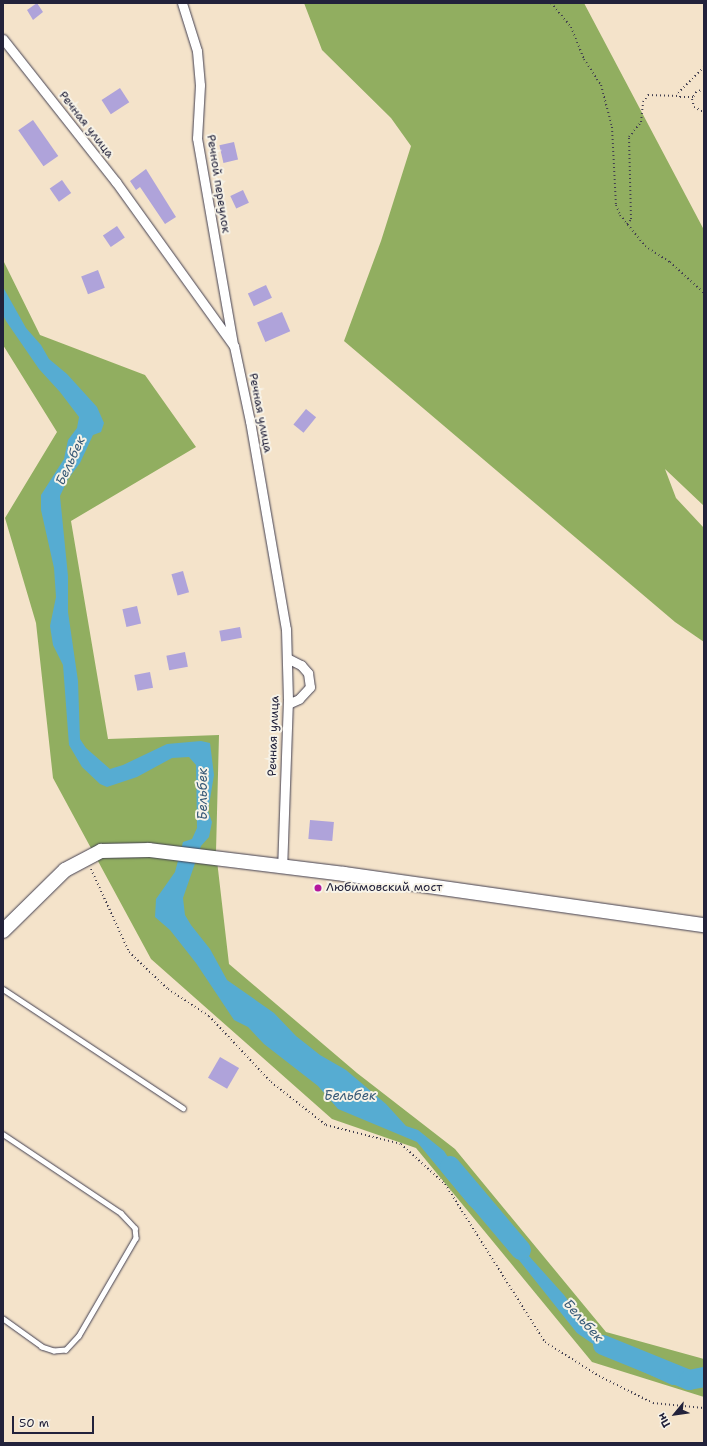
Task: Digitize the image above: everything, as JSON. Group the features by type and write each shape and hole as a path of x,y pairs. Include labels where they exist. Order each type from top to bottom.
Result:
{"main road":[{"path":"3,931 65,870 101,850 149,850 212,856 282,868 344,874 704,925"}],"street":[{"name":"Речной переулок","path":"182,3 197,51 200,85 197,138 234,346"},
{"name":"Речная улица","path":"3,39 116,182 234,346 250,421 286,629 288,704 282,868"},
{"path":"287,658 301,665 308,673 310,687 299,699 288,704"}],"lane":[{"path":"3,989 183,1108"},
{"path":"3,1134 121,1213 135,1228 136,1238 79,1336 66,1350 54,1351 42,1346 3,1319"}],"path":[{"path":"552,3 571,27 584,59 602,85 612,127 616,205 627,224 645,246 670,262 704,293"},
{"path":"679,96 704,67"},
{"path":"627,224 631,219 629,137 641,122 643,102 648,96 693,96 699,90 704,90"},
{"path":"693,96 694,107 704,112"},
{"path":"86,859 129,952 168,988 209,1016 271,1082 326,1125 401,1144 445,1184 545,1342 599,1376 653,1403 704,1408"}],"green space":[{"path":"304,3 584,3 704,230 704,506 665,469 676,498 704,528 704,642 675,622 344,341 381,241 411,146 391,118 322,50"},
{"path":"3,260 40,335 145,375 196,447 71,521 108,739 219,735 216,852 229,964 357,1073 455,1149 606,1332 704,1359 704,1397 592,1362 416,1148 332,1119 151,959 53,778 36,623 5,518 57,432 3,345"}],"water":[{"name":"Бельбек","path":"3,287 26,328 41,345 49,359 67,374 97,407 104,423 101,432 93,435 80,463 68,479 60,496 68,576 68,612 78,681 80,739 86,748 110,769 123,765 167,744 201,741 210,743 214,775 208,811 212,822 209,837 201,846 183,898 185,915 191,925 210,949 227,980 274,1013 296,1036 320,1055 346,1070 386,1104 406,1126 418,1130 444,1151 467,1187 564,1295 600,1343 614,1342 627,1355 676,1375 689,1377 704,1374 704,1383 672,1385 615,1359 577,1333 491,1225 469,1205 417,1142 338,1109 318,1086 264,1044 248,1027 234,1020 196,963 170,930 155,917 156,899 175,872 183,842 192,839 197,828 196,765 189,757 172,758 137,777 107,787 100,784 82,767 69,745 63,665 53,645 50,626 56,597 54,568 41,510 41,495 64,459 68,440 77,428 79,417 60,392 39,369 6,321 3,315"}],"building":[{"path":"37,3 43,12 33,20 27,10"},
{"path":"120,88 129,102 111,114 102,100"},
{"path":"33,120 58,156 43,166 18,130"},
{"path":"234,142 238,160 223,163 219,145"},
{"path":"146,169 176,217 165,224 140,187 136,190 130,181"},
{"path":"62,180 71,193 59,202 50,189"},
{"path":"243,190 249,203 236,209 230,196"},
{"path":"117,226 125,238 111,247 103,236"},
{"path":"98,270 105,288 88,294 81,276"},
{"path":"266,285 272,298 254,306 248,293"},
{"path":"282,312 290,331 265,342 257,323"},
{"path":"306,409 316,417 304,433 293,425"},
{"path":"183,571 189,592 178,595 171,574"},
{"path":"137,606 141,624 126,627 122,609"},
{"path":"240,627 242,638 221,641 219,631"},
{"path":"185,652 188,667 169,670 166,656"},
{"path":"150,672 153,688 137,691 134,675"},
{"path":"310,820 334,822 332,841 308,839"},
{"path":"220,1057 239,1068 227,1089 208,1078"}],"waterway":[{"name":"Бельбек","path":"450,1166 521,1250"},
{"name":"Бельбек","path":"603,1345 689,1380 704,1377"}],"place":[{"name":"Любимовский мост","path":"318,888"}]}
